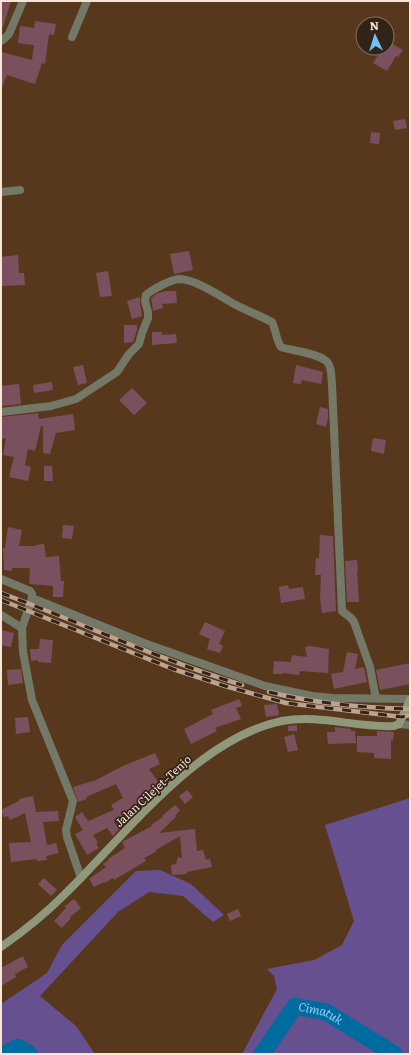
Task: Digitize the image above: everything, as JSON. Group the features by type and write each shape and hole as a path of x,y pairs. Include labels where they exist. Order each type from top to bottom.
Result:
{"main road":[{"path":"399,724 410,700"},
{"name":"Jalan Cilejet–Tenjo","path":"1,947 31,926 174,784 204,760 237,738 265,726 288,720 312,719 391,726 399,724"}],"street":[{"path":"1,41 9,34 23,1"},
{"path":"72,37 87,1"},
{"path":"1,192 20,190"},
{"path":"1,412 51,406 76,398 117,372 129,354 139,344 148,318 145,301 146,295 150,291 171,281 180,279 194,283 272,322 281,347 301,351 322,358 327,362 330,368 332,384 342,611 354,622 370,667 376,699"},
{"path":"1,579 30,591 32,594 22,628 23,652 32,700 72,801 66,830 81,878"},
{"path":"32,598 144,643 265,686 322,697 410,700"},
{"path":"1,615 22,628"},
{"path":"399,724 410,725"}],"shaded area":[{"path":"410,798 410,1054 242,1054 277,989 274,976 267,969 314,960 342,945 354,921 325,825"},
{"path":"160,870 191,884 224,915 213,922 183,896 149,892 118,912 40,996 76,1026 95,1054 1,1054 1,1004 47,973 62,945 136,871"}],"building":[{"path":"1,1 11,1 3,27 1,27"},
{"path":"35,21 56,24 54,35 49,34 45,64 42,63 35,84 7,75 1,89 1,52 32,60 34,45 18,43 20,26 34,28"},
{"path":"395,45 403,50 398,57 396,56 387,71 373,63 377,56 395,56"},
{"path":"405,119 407,128 395,130 393,121"},
{"path":"371,132 380,133 379,144 370,143"},
{"path":"189,251 193,270 174,274 170,254"},
{"path":"18,255 19,273 24,273 25,285 1,286 1,257"},
{"path":"108,271 112,296 100,297 96,273"},
{"path":"176,291 177,303 162,304 163,308 153,311 151,298 158,293"},
{"path":"140,297 142,316 132,319 127,301"},
{"path":"124,325 137,325 133,342 124,343"},
{"path":"152,332 162,332 162,335 176,334 177,343 152,345"},
{"path":"83,365 87,383 78,385 73,367"},
{"path":"296,365 323,372 321,384 302,380 301,384 293,383"},
{"path":"52,382 53,390 34,393 33,385"},
{"path":"19,384 21,404 1,406 1,386"},
{"path":"132,388 147,403 134,415 119,400"},
{"path":"320,407 328,409 326,427 316,424"},
{"path":"38,413 39,419 73,414 75,430 56,433 50,454 43,453 43,426 41,426 35,451 28,449 25,465 31,467 28,481 9,477 14,457 3,455 6,438 2,439 1,417"},
{"path":"373,438 386,440 384,454 371,451"},
{"path":"44,466 52,466 53,481 44,481"},
{"path":"63,525 74,526 72,539 62,538"},
{"path":"8,527 22,530 19,546 36,546 44,544 46,557 59,556 61,581 64,581 63,597 53,597 53,586 29,584 30,568 12,568 12,571 4,570 3,548 5,548"},
{"path":"320,535 333,536 336,611 322,613 320,598 321,575 315,575 316,558 319,558"},
{"path":"357,560 359,602 347,602 345,561"},
{"path":"288,585 289,589 303,587 305,599 281,603 279,587"},
{"path":"205,622 225,631 219,644 223,646 220,653 207,649 210,639 199,634"},
{"path":"1,630 14,633 11,647 1,645"},
{"path":"40,639 53,640 51,663 38,662 38,660 31,661 30,649 39,649"},
{"path":"311,646 329,649 328,673 300,671 299,675 283,673 273,674 274,661 291,662 292,655 307,657 305,647"},
{"path":"347,652 358,654 355,669 364,667 367,682 334,689 331,674 343,672"},
{"path":"410,663 410,684 380,690 376,670"},
{"path":"21,669 23,683 8,685 7,670"},
{"path":"239,699 242,706 236,708 241,719 215,728 217,731 191,744 184,729 213,714 211,710"},
{"path":"277,704 279,715 266,717 264,705"},
{"path":"28,717 30,732 16,734 15,718"},
{"path":"297,725 297,731 288,731 288,726"},
{"path":"335,727 355,731 356,743 328,744 327,732 335,732"},
{"path":"377,731 394,732 393,741 391,740 391,759 374,758 374,753 357,752 357,736 377,736"},
{"path":"294,734 298,750 288,752 284,737"},
{"path":"155,753 160,764 149,769 159,783 154,787 157,789 136,812 132,814 131,812 114,822 119,829 113,836 107,828 93,835 99,848 87,855 75,834 83,830 75,817 82,812 88,821 114,810 111,805 123,798 116,784 78,802 73,787 96,780 125,765"},
{"path":"187,790 193,797 185,804 179,796"},
{"path":"33,796 36,812 58,811 59,821 43,822 47,845 56,843 59,853 46,856 47,860 37,861 37,859 11,862 9,843 31,842 25,813 10,820 8,816 4,817 1,810 19,801 19,799"},
{"path":"175,805 180,810 175,816 176,817 159,833 195,829 197,851 203,850 206,860 210,859 212,867 187,872 187,874 172,875 171,865 176,864 178,857 182,858 180,836 144,858 146,861 114,880 113,878 94,887 89,879 106,867 103,864 109,860 108,859 125,848 122,842 152,826 151,825 163,817 162,816"},
{"path":"44,878 57,890 51,896 38,884"},
{"path":"74,899 81,908 70,917 71,918 62,928 54,921 66,908 65,906"},
{"path":"238,909 241,916 230,921 227,914"},
{"path":"23,956 28,967 15,974 16,977 1,986 1,968"}],"waterway":[{"name":"Cimatuk","path":"262,1054 295,1006 326,1012 394,1054"},
{"name":"Cimatuk","path":"5,1054 18,1047 29,1054"}],"railway":[{"path":"1,593 151,653 242,685"},
{"path":"1,600 173,669 225,686 286,703 402,717 410,715"},
{"path":"269,692 339,704 410,709"}]}
